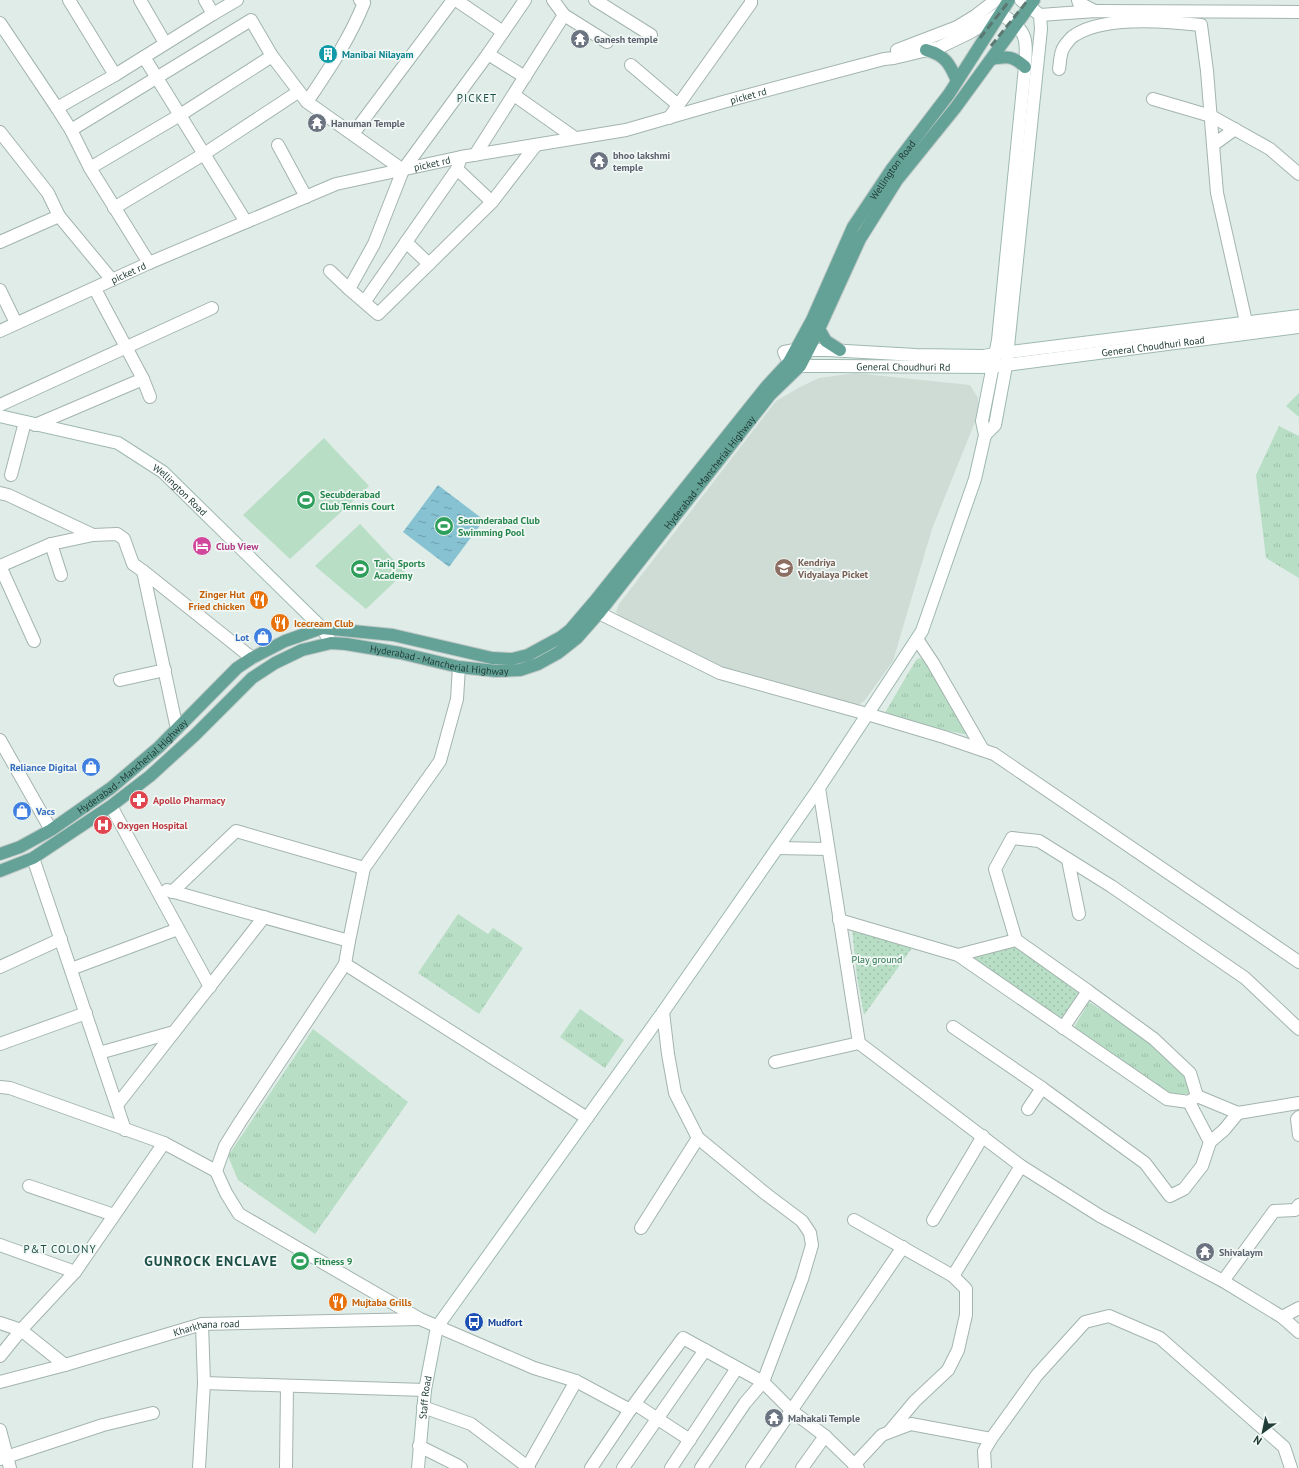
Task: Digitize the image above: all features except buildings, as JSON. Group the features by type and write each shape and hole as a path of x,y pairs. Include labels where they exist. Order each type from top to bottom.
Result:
{"main road":[{"name":"Wellington Road","path":"795,350 812,320 853,227 891,170 957,81 1009,0"},
{"name":"Hyderabad - Mancherial Highway","path":"0,854 20,847 51,830 117,783 178,729 237,668 252,658 285,641 322,628 393,635 492,658 512,659 528,655 549,644 570,630 766,387 808,351 860,239 881,205 897,180 956,107 1017,25 1028,2"},
{"path":"926,50 936,53 950,64 957,81"},
{"path":"992,59 1005,56 1016,59 1025,67"},
{"path":"819,329 826,341 840,350"},
{"name":"Hyderabad - Mancherial Highway","path":"0,871 33,858 111,806 167,760 252,678 302,650 331,643 346,644 392,652 458,667 496,671 520,670 538,664 558,653 570,645 599,613 770,395 794,364 795,350"}],"street":[{"path":"69,0 115,75"},
{"path":"140,0 166,43"},
{"path":"205,0 213,14"},
{"path":"57,108 115,75 237,0"},
{"path":"353,134 455,0 503,32"},
{"path":"349,289 374,244 403,170 488,54 524,0"},
{"path":"553,0 563,13 607,42"},
{"path":"475,155 525,77 563,13 568,0"},
{"path":"595,0 651,35"},
{"path":"669,118 751,3 751,0"},
{"name":"picket rd","path":"0,331 149,263 336,184 461,157 626,130 884,58 896,51 957,27 971,19 996,0"},
{"path":"1078,0 1096,11"},
{"path":"307,102 339,55 355,25 365,1"},
{"path":"985,435 995,425 1008,352 1040,45 1040,15 1028,2"},
{"path":"1040,15 1096,11 1299,12"},
{"path":"437,1327 663,1012 819,788 922,631 975,479 985,435 982,421 993,367 994,354 998,340 1025,67 1025,42 1022,30 1000,13"},
{"name":"picket rd","path":"884,58 894,58 940,47 963,36 1000,13"},
{"path":"71,130 251,20 272,56 307,102 403,170"},
{"path":"1059,69 1062,51 1074,35 1090,28 1121,22 1174,22 1201,25 1211,116 1212,145 1217,193 1246,322"},
{"path":"0,23 71,130 90,168 149,263"},
{"path":"488,54 525,77"},
{"path":"90,168 180,115 272,56"},
{"path":"144,57 246,222"},
{"path":"631,65 678,105"},
{"path":"114,208 204,154 298,92"},
{"path":"514,95 575,138"},
{"path":"1153,100 1211,116 1270,149 1299,174"},
{"path":"1212,145 1234,129"},
{"path":"0,132 48,193 59,216 112,280"},
{"path":"278,145 306,197"},
{"path":"330,271 378,314 492,202 536,145"},
{"path":"365,301 457,169 461,157"},
{"path":"457,169 492,202"},
{"path":"1,239 59,216"},
{"path":"406,242 429,264"},
{"path":"95,288 150,396"},
{"path":"0,290 16,323"},
{"path":"0,406 212,308"},
{"path":"795,350 840,350 972,357 1299,316"},
{"name":"General Choudhuri Road","path":"1006,366 1299,327"},
{"name":"General Choudhuri Rd","path":"794,364 1006,366"},
{"path":"12,475 30,423 143,380"},
{"name":"Wellington Road","path":"0,416 118,443 164,472 322,628 331,643"},
{"path":"0,493 8,495 93,535"},
{"path":"34,641 0,566 51,544 93,535 117,534 124,539 133,564 252,658"},
{"path":"51,544 61,575"},
{"path":"143,571 178,729"},
{"path":"599,613 720,672 944,737 994,754 1299,962"},
{"path":"917,639 933,663 983,750"},
{"path":"216,1171 225,1146 345,964 364,868 440,761 456,699 458,667"},
{"path":"120,680 164,670"},
{"path":"0,740 51,830"},
{"path":"819,788 859,1043 1021,1166 1100,1216 1223,1281 1282,1317 1299,1332"},
{"path":"111,806 210,987"},
{"path":"172,892 236,831 364,868"},
{"path":"1210,1142 1193,1099 1190,1073 1154,1039 1016,940 995,870 1012,838 1039,841 1111,886 1245,978 1299,1029"},
{"path":"777,848 828,849"},
{"path":"33,858 126,1130"},
{"path":"1068,860 1079,914"},
{"path":"155,887 349,941"},
{"path":"117,1105 264,917"},
{"path":"840,920 958,955 1167,1099 1193,1099 1238,1113 1299,1103"},
{"path":"71,969 178,929"},
{"path":"0,967 61,939"},
{"path":"958,955 1016,940"},
{"path":"345,964 587,1118"},
{"path":"1063,1028 1088,991"},
{"path":"0,1044 86,1012"},
{"path":"663,1012 668,1054 675,1092 698,1138 766,1194 802,1221 810,1233 812,1245 802,1279 763,1382 745,1402 701,1468"},
{"path":"953,1026 1042,1088 1144,1163 1170,1196 1184,1189 1202,1166 1210,1142 1224,1130 1238,1113"},
{"path":"99,1053 174,1032"},
{"path":"774,1062 859,1043"},
{"path":"0,1087 10,1088 164,1143 216,1171 226,1193 239,1214 420,1319 534,1368 576,1381 657,1419 690,1440"},
{"path":"1028,1109 1042,1088"},
{"path":"1299,1117 1297,1119 1299,1135"},
{"path":"933,1220 983,1136"},
{"path":"642,1228 698,1138"},
{"path":"0,1356 21,1330 75,1272 164,1143"},
{"path":"953,1276 1021,1166"},
{"path":"29,1186 114,1215"},
{"path":"1223,1281 1274,1211 1295,1210 1299,1205"},
{"path":"854,1220 953,1276 966,1289 966,1315 958,1350 948,1370 915,1400 889,1432"},
{"path":"0,1245 75,1272"},
{"path":"752,1468 903,1247"},
{"path":"1282,1317 1299,1308"},
{"path":"985,1468 984,1451 1037,1375 1085,1322 1109,1316 1160,1338 1284,1447 1291,1468"},
{"name":"Kharkhana road","path":"0,1382 202,1324 420,1319"},
{"path":"0,1323 21,1330 65,1364"},
{"path":"199,1468 204,1383 202,1324"},
{"name":"Staff Road","path":"418,1468 424,1390 437,1327"},
{"path":"591,1468 683,1338 763,1382 792,1411 826,1436 856,1466 882,1435 911,1424 991,1439"},
{"path":"623,1468 705,1350"},
{"path":"671,1468 737,1368"},
{"path":"423,1407 471,1424 528,1467 576,1381"},
{"path":"204,1383 424,1390"},
{"path":"286,1468 287,1386"},
{"path":"0,1430 6,1461 103,1425 154,1413"},
{"path":"802,1468 826,1436"},
{"path":"419,1446 461,1468"}],"shaded area":[{"name":"Kendriya Vidyalaya Picket","path":"855,373 970,385 978,398 979,412 932,529 893,661 865,700 854,706 732,674 623,621 616,612 619,604 776,401 819,378"}],"green space":[{"path":"1299,393 1299,417 1286,406"},
{"path":"1279,426 1299,436 1299,578 1266,558 1256,475"},
{"name":"Secubderabad Club Tennis Court","path":"324,438 369,486 290,559 243,515"},
{"name":"Tariq Sports Academy","path":"360,524 405,572 366,609 315,566"},
{"path":"920,658 925,662 968,735 881,716 886,711 916,660"},
{"path":"458,914 488,934 493,928 523,948 479,1014 418,973"},
{"name":"Play ground","path":"852,929 912,948 864,1015 857,977"},
{"path":"1015,946 1080,993 1062,1019 968,956"},
{"path":"1089,1002 1149,1040 1188,1079 1189,1094 1169,1094 1073,1029"},
{"path":"580,1009 624,1040 605,1068 560,1037"},
{"path":"313,1029 408,1102 315,1234 238,1180 228,1156"}],"water":[{"name":"Secunderabad Club Swimming Pool","path":"438,485 484,520 449,567 403,532"}],"railway":[{"path":"980,38 1010,0"},
{"path":"991,46 1028,0"}],"place":[{"name":"Ganesh temple","path":"580,39"},
{"name":"Manibai Nilayam","path":"328,54"},
{"name":"Hanuman Temple","path":"317,123"},
{"name":"bhoo lakshmi temple","path":"599,161"},
{"name":"Secubderabad Club Tennis Court","path":"306,500"},
{"name":"Secunderabad Club Swimming Pool","path":"444,526"},
{"name":"Club View","path":"202,546"},
{"name":"Kendriya Vidyalaya Picket","path":"784,568"},
{"name":"Tariq Sports Academy","path":"360,569"},
{"name":"Zinger Hut Fried chicken","path":"259,600"},
{"name":"Icecream Club","path":"280,623"},
{"name":"Lot","path":"263,637"},
{"name":"Reliance Digital","path":"91,767"},
{"name":"Apollo Pharmacy","path":"139,800"},
{"name":"Vacs","path":"22,811"},
{"name":"Oxygen Hospital","path":"103,825"},
{"name":"Shivalaym","path":"1205,1252"},
{"name":"Fitness 9","path":"300,1261"},
{"name":"Mujtaba Grills","path":"338,1302"},
{"name":"Mudfort","path":"474,1322"},
{"name":"Mahakali Temple","path":"774,1418"}],"district":[{"name":"PICKET","path":"477,98"},
{"name":"P&T COLONY","path":"60,1249"},
{"name":"GUNROCK ENCLAVE","path":"211,1261"}]}
